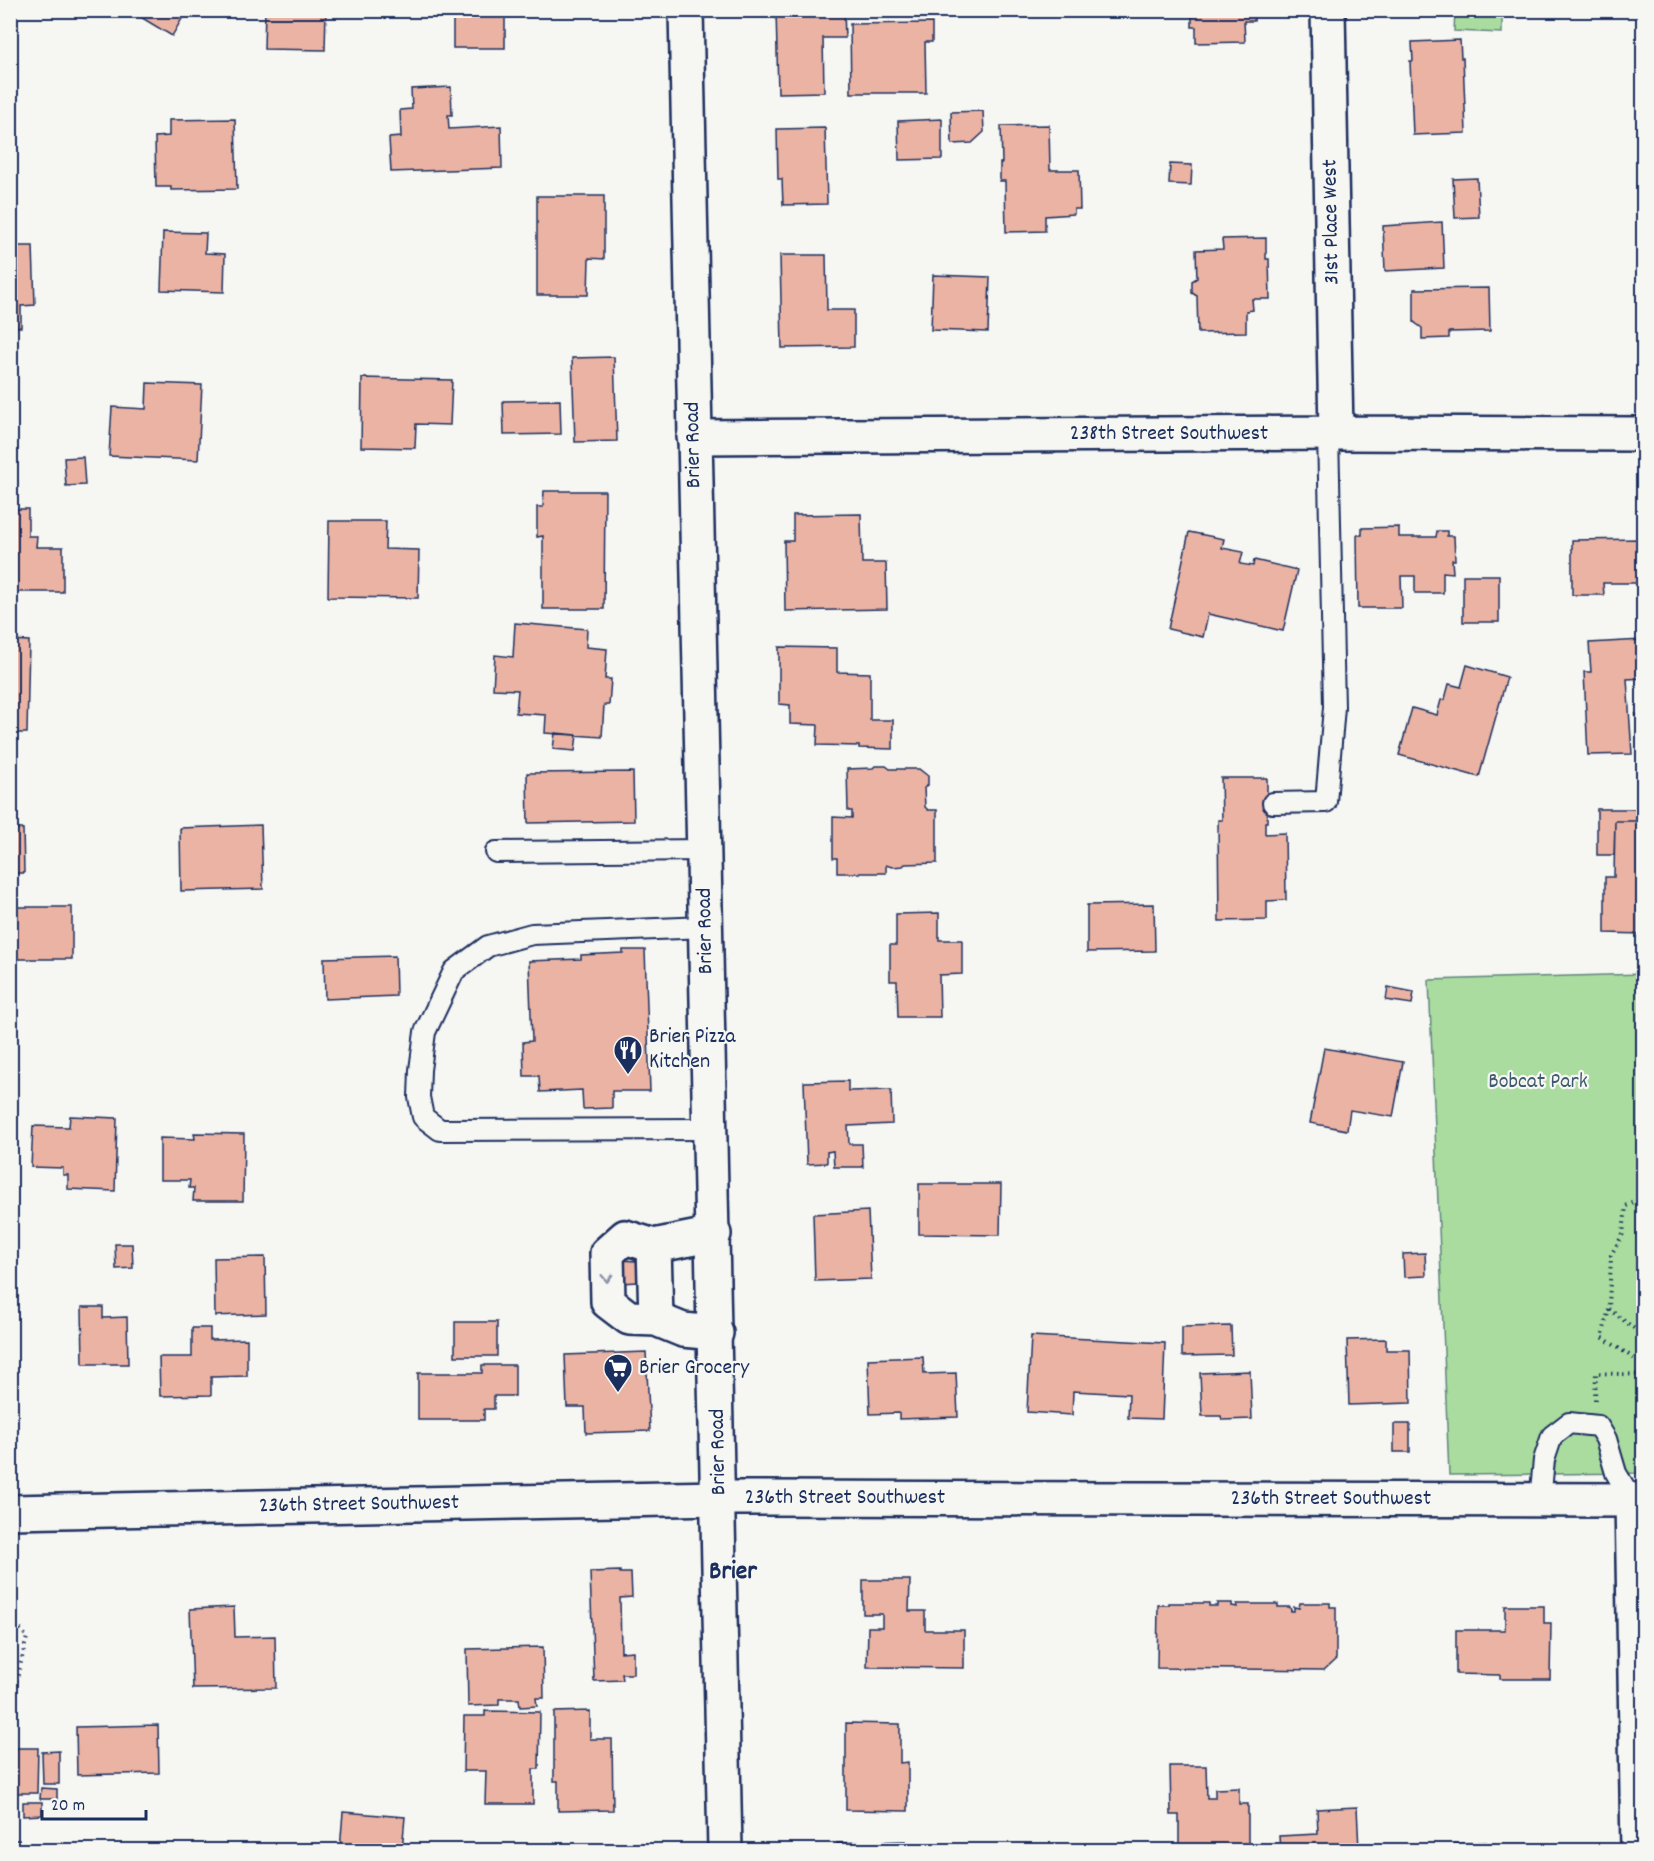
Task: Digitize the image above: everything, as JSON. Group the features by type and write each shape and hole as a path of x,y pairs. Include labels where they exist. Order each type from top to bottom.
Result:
{"street":[{"name":"Brier Road","path":"686,10 720,1498 725,1851"},
{"name":"31st Place West","path":"1328,10 1332,433"},
{"name":"238th Street Southwest","path":"694,437 1332,433 1644,434"},
{"path":"714,1234 654,1245 624,1237 607,1253 607,1263 608,1302 629,1318 656,1319 683,1330 716,1333"},
{"path":"654,1245 656,1319"},
{"name":"236th Street Southwest","path":"10,1512 720,1498 1638,1500"},
{"path":"1638,1500 1638,1851"}],"lane":[{"path":"1273,803 1326,802 1334,707 1332,433"},
{"path":"496,852 704,850"},
{"path":"706,927 532,934 488,946 454,971 437,1005 425,1032 419,1097 423,1117 440,1130 711,1129"},
{"path":"1540,1500 1544,1460 1552,1436 1569,1423 1598,1426 1606,1439 1616,1473 1638,1500"}],"path":[{"path":"1635,714 1644,714"},
{"path":"1644,1198 1626,1206 1623,1234 1611,1255 1609,1309 1602,1337 1644,1365"},
{"path":"1609,1309 1644,1336"},
{"path":"1596,1373 1644,1375"},
{"path":"10,1697 13,1695 27,1637 18,1627"}],"green space":[{"path":"1455,11 1502,11 1502,33 1454,31"},
{"name":"Bobcat Park","path":"1643,974 1643,1473 1449,1475 1429,980"}],"building":[{"path":"129,10 187,10 172,36"},
{"path":"265,10 326,10 325,50 264,49"},
{"path":"453,10 568,10 505,11 505,48 453,48"},
{"path":"776,10 844,10 845,38 823,38 824,92 778,93"},
{"path":"1189,10 1260,11 1254,11 1254,21 1244,21 1245,42 1196,43 1196,27 1192,27 1192,14"},
{"path":"932,23 932,42 925,42 926,93 851,93 850,24"},
{"path":"1460,40 1461,58 1463,58 1466,133 1413,135 1410,61 1413,61 1412,42"},
{"path":"451,87 452,115 448,115 449,129 501,126 502,168 391,172 389,138 401,137 400,110 412,109 411,89"},
{"path":"983,111 984,132 972,143 952,144 951,112"},
{"path":"235,119 237,189 171,190 171,187 156,187 155,137 169,136 169,120"},
{"path":"942,119 942,159 899,160 898,121"},
{"path":"10,124 14,124 14,145 10,145"},
{"path":"1049,125 1050,170 1079,170 1080,209 1074,209 1074,214 1045,216 1045,231 1006,232 1005,181 1000,181 1001,126"},
{"path":"825,128 827,204 783,205 782,179 778,179 777,129"},
{"path":"1170,164 1192,165 1191,185 1169,184"},
{"path":"1477,178 1479,217 1455,218 1453,179"},
{"path":"537,196 604,196 604,259 589,258 588,295 537,295"},
{"path":"10,219 16,219 17,246 33,246 35,305 21,306 21,327 10,327"},
{"path":"1442,222 1444,268 1385,271 1383,226"},
{"path":"163,232 206,233 205,253 225,254 224,292 161,290"},
{"path":"1266,238 1270,299 1252,299 1253,310 1246,311 1246,332 1198,333 1197,296 1192,293 1192,281 1197,278 1196,250 1223,249 1222,239"},
{"path":"780,255 826,255 827,310 854,310 854,347 782,348"},
{"path":"933,275 990,277 988,332 931,330"},
{"path":"1489,288 1490,331 1449,332 1449,338 1422,339 1422,328 1414,322 1414,289"},
{"path":"614,357 617,441 575,442 572,358"},
{"path":"362,378 452,380 450,425 416,424 415,448 361,447"},
{"path":"147,383 202,385 198,460 109,456 112,407 146,409"},
{"path":"560,400 561,434 504,435 503,401"},
{"path":"83,457 85,485 66,486 64,458"},
{"path":"544,491 605,491 604,609 543,609 543,536 537,537 537,507 543,507"},
{"path":"10,509 28,509 28,536 37,536 36,547 63,547 63,592 10,592"},
{"path":"861,514 862,563 886,563 887,609 785,611 784,541 793,541 793,515"},
{"path":"329,521 386,521 385,549 419,550 418,598 328,597"},
{"path":"1399,527 1399,537 1436,537 1437,531 1447,531 1447,536 1454,536 1453,573 1443,572 1443,593 1415,593 1415,576 1401,576 1402,608 1358,608 1357,535 1362,535 1362,528"},
{"path":"1189,532 1224,539 1222,548 1243,552 1240,564 1253,566 1254,560 1297,570 1283,631 1208,614 1203,637 1168,629"},
{"path":"1644,539 1644,583 1603,583 1604,595 1572,595 1572,540"},
{"path":"1463,575 1499,575 1499,622 1463,622"},
{"path":"515,623 587,629 586,647 607,649 605,679 611,679 609,705 604,705 602,737 545,733 546,715 516,713 518,690 493,689 495,655 513,657"},
{"path":"10,640 29,641 27,733 10,733"},
{"path":"1642,640 1644,678 1627,679 1632,754 1588,755 1584,672 1591,672 1589,643"},
{"path":"779,647 837,648 837,672 870,673 870,720 893,720 893,749 817,745 818,725 790,724 790,705 779,704"},
{"path":"1467,665 1507,677 1479,777 1399,755 1412,708 1437,715 1449,684 1461,687"},
{"path":"555,733 577,735 575,751 553,749"},
{"path":"886,766 890,769 919,769 928,776 928,785 924,788 925,807 928,810 937,810 937,863 905,864 892,867 886,865 886,873 837,873 837,858 833,858 833,817 852,818 852,811 848,811 847,769"},
{"path":"633,772 634,821 528,823 527,773"},
{"path":"1221,778 1267,778 1265,834 1285,833 1286,900 1267,901 1267,920 1219,921 1218,820 1222,820"},
{"path":"1597,809 1644,809 1644,821 1615,821 1614,855 1597,855"},
{"path":"1615,821 1644,821 1644,934 1605,933 1605,877 1614,877"},
{"path":"261,825 263,889 181,891 180,828"},
{"path":"10,829 23,829 24,873 10,873"},
{"path":"1154,904 1155,951 1087,952 1087,905"},
{"path":"10,907 72,907 72,959 10,959"},
{"path":"939,913 939,940 962,940 962,974 939,975 940,1017 898,1017 897,981 890,981 890,945 896,945 896,914"},
{"path":"623,950 645,950 650,1091 612,1091 612,1108 583,1109 582,1090 540,1092 539,1076 524,1076 523,1042 532,1041 529,961 581,959 581,955 623,953"},
{"path":"395,956 396,996 325,999 324,958"},
{"path":"1388,987 1414,992 1412,1004 1386,1000"},
{"path":"1324,1048 1403,1062 1393,1117 1350,1110 1347,1130 1310,1123"},
{"path":"848,1081 848,1091 891,1090 892,1124 848,1126 849,1144 862,1144 863,1167 834,1167 833,1151 827,1152 827,1163 807,1164 804,1082"},
{"path":"70,1116 117,1118 115,1191 68,1189 68,1175 63,1175 63,1168 31,1167 33,1126 69,1127"},
{"path":"194,1133 244,1134 243,1201 193,1201 194,1188 189,1188 190,1180 160,1180 160,1138 195,1139"},
{"path":"919,1184 1001,1184 1000,1235 919,1234"},
{"path":"868,1211 871,1279 815,1281 813,1214"},
{"path":"115,1244 132,1244 133,1268 116,1269"},
{"path":"1425,1253 1426,1276 1404,1277 1403,1254"},
{"path":"265,1257 266,1314 215,1316 214,1258"},
{"path":"619,1260 637,1261 637,1282 620,1283"},
{"path":"82,1307 103,1307 103,1318 127,1317 128,1364 83,1364"},
{"path":"455,1322 497,1322 497,1356 455,1356"},
{"path":"1231,1326 1232,1355 1182,1356 1182,1327"},
{"path":"192,1328 210,1328 210,1340 247,1339 247,1376 211,1377 211,1395 160,1396 159,1357 192,1357"},
{"path":"1031,1336 1165,1343 1162,1419 1128,1418 1129,1394 1073,1391 1072,1415 1027,1412"},
{"path":"1386,1339 1386,1350 1410,1350 1411,1403 1349,1405 1347,1340"},
{"path":"646,1352 650,1431 586,1433 585,1407 567,1407 565,1355"},
{"path":"923,1357 924,1374 956,1373 958,1417 899,1419 899,1413 870,1414 868,1359"},
{"path":"482,1365 515,1365 515,1396 494,1396 494,1409 484,1409 484,1420 418,1420 418,1373 482,1373"},
{"path":"1250,1371 1252,1419 1222,1420 1221,1416 1202,1416 1200,1373"},
{"path":"1394,1424 1410,1424 1410,1452 1394,1452"},
{"path":"620,1571 620,1573 631,1573 632,1597 620,1598 621,1652 633,1651 633,1674 622,1674 623,1680 594,1681 590,1572"},
{"path":"863,1580 910,1580 909,1611 925,1611 925,1630 964,1630 964,1668 867,1667 868,1627 882,1627 882,1614 863,1614"},
{"path":"1169,1603 1209,1603 1209,1606 1217,1606 1217,1603 1232,1603 1232,1606 1238,1607 1237,1604 1278,1604 1278,1607 1290,1607 1291,1611 1294,1611 1294,1607 1299,1608 1300,1603 1330,1603 1330,1607 1336,1607 1336,1659 1324,1670 1157,1668 1158,1605 1169,1605"},
{"path":"1505,1606 1544,1606 1544,1623 1551,1623 1550,1679 1500,1679 1500,1675 1456,1674 1456,1630 1505,1630"},
{"path":"234,1607 235,1637 275,1636 276,1688 193,1689 190,1609"},
{"path":"543,1647 544,1698 536,1698 537,1706 520,1707 519,1699 499,1699 499,1705 468,1706 467,1649"},
{"path":"485,1711 540,1712 539,1769 533,1769 533,1804 485,1804 486,1771 463,1771 464,1716 485,1716"},
{"path":"590,1711 590,1739 612,1739 613,1810 558,1811 558,1781 554,1781 554,1712"},
{"path":"846,1723 900,1724 900,1763 908,1762 908,1811 846,1810"},
{"path":"158,1725 159,1773 77,1775 76,1727"},
{"path":"10,1748 38,1748 37,1793 10,1793"},
{"path":"59,1751 59,1784 43,1784 42,1752"},
{"path":"1170,1766 1206,1766 1207,1798 1215,1798 1215,1789 1239,1788 1239,1804 1248,1804 1248,1850 1179,1850 1179,1815 1171,1815"},
{"path":"41,1788 57,1789 57,1799 40,1799"},
{"path":"23,1802 42,1802 42,1815 23,1816"},
{"path":"1357,1807 1359,1850 1280,1850 1279,1836 1318,1834 1317,1809"},
{"path":"343,1812 405,1817 402,1850 340,1850"},
{"path":"10,1840 19,1840 19,1850 10,1850"},
{"path":"906,1841 906,1850 837,1850 837,1843"},
{"path":"1486,1842 1486,1850 1456,1850 1455,1844"},
{"path":"1496,1844 1542,1844 1543,1850 1496,1850"}],"place":[{"name":"Brier Pizza Kitchen","path":"628,1076"},
{"name":"Brier Grocery","path":"618,1394"}],"district":[{"name":"Brier","path":"733,1572"}]}
